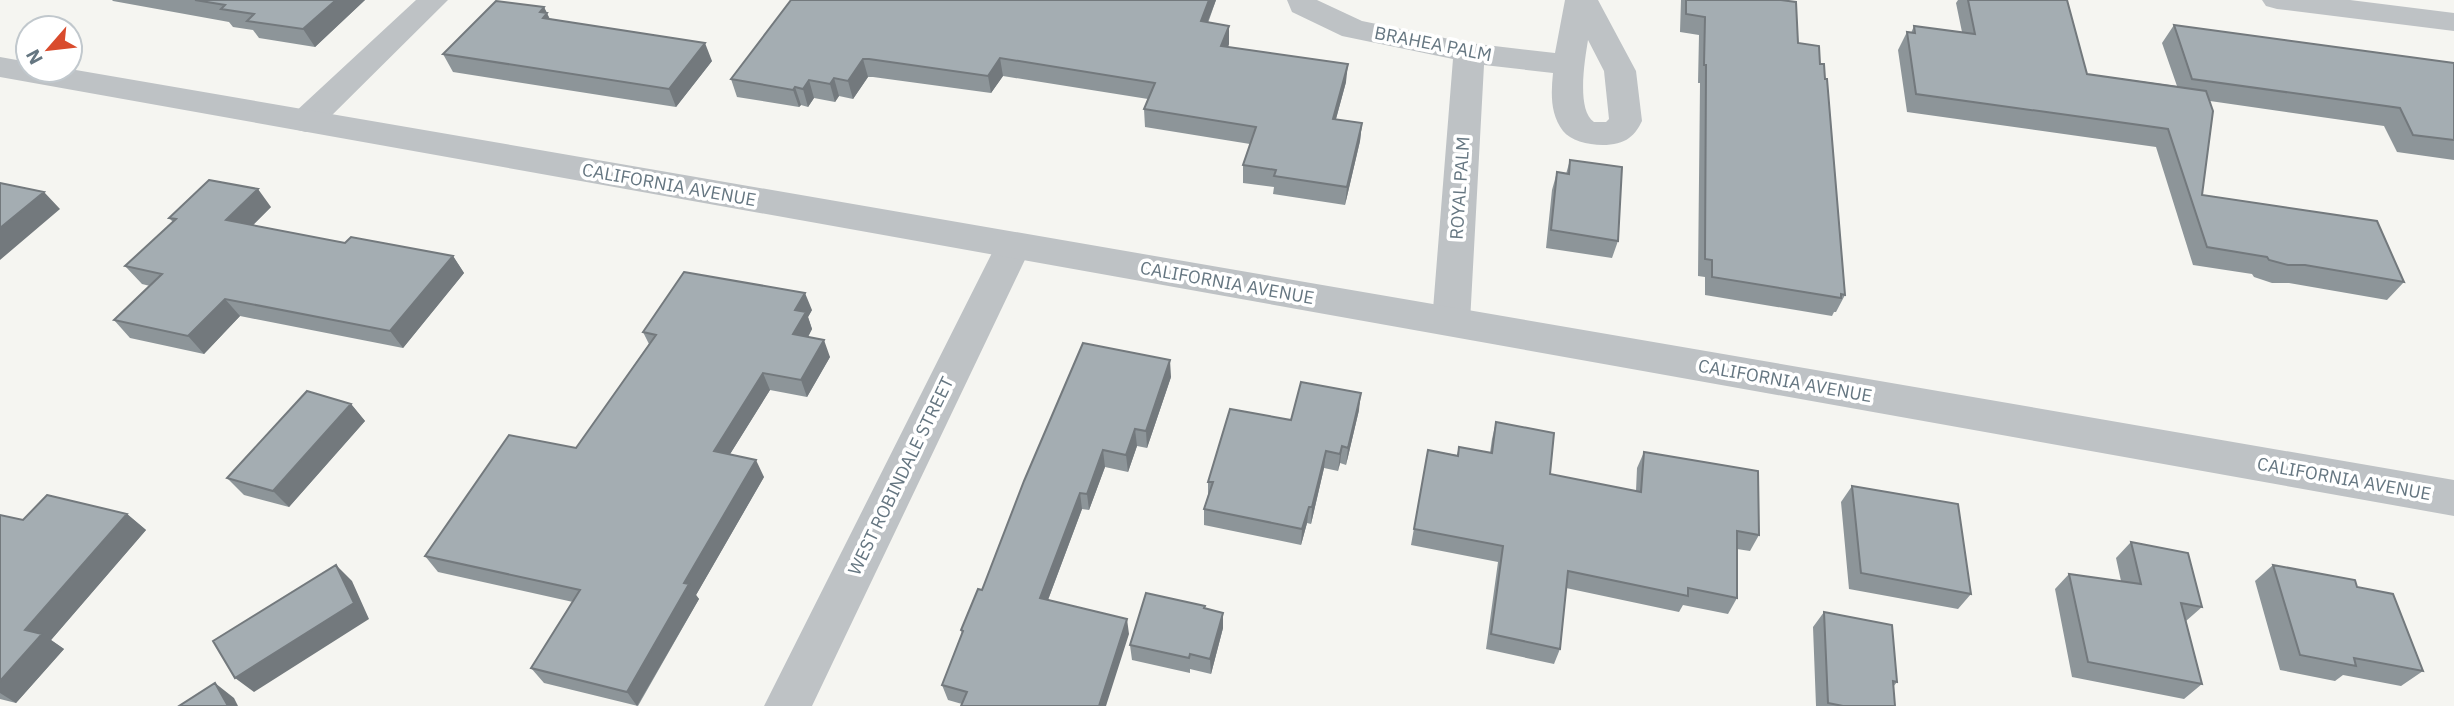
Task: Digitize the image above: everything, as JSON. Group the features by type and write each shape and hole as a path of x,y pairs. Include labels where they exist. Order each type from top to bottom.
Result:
{"street":[{"path":"306,121 433,0"},
{"path":"1581,0 1620,71 1626,121 1616,132 1596,135 1576,125 1569,112 1569,65 1581,0"},
{"path":"2277,0 2454,22"},
{"name":"BRAHEA PALM","path":"1302,3 1353,29 1469,53 1569,65"},
{"name":"ROYAL PALM","path":"1451,322 1469,53"},
{"name":"CALIFORNIA AVENUE","path":"0,67 2454,498"},
{"name":"WEST ROBINDALE STREET","path":"788,706 1014,246"}],"building":[{"path":"195,0 336,0 303,29 247,21 254,14 221,9 225,5"},
{"path":"791,0 1209,0 1201,21 1229,26 1221,46 1348,64 1333,119 1362,123 1347,187 1274,176 1276,170 1243,165 1256,127 1144,109 1155,83 1000,58 988,76 863,59 848,81 834,78 830,84 809,80 803,89 795,87 793,90 731,79"},
{"path":"1686,0 1796,2 1798,43 1819,46 1820,64 1824,64 1827,79 1845,295 1841,294 1841,298 1712,277 1712,260 1705,259 1705,17 1686,14"},
{"path":"1968,0 2067,0 2087,74 2206,91 2213,111 2202,195 2377,221 2404,282 2305,265 2288,265 2267,257 2207,247 2168,129 1916,94 1907,32 1915,33 1914,26 1975,34"},
{"path":"496,1 544,7 540,12 547,13 543,18 705,43 669,89 443,54"},
{"path":"2174,25 2454,63 2454,140 2413,135 2400,108 2192,79"},
{"path":"1570,160 1622,167 1618,241 1551,230 1557,172 1569,174"},
{"path":"209,180 258,189 226,220 345,243 351,237 453,256 390,331 225,299 188,336 114,320 162,274 125,266 176,219 169,218"},
{"path":"0,183 44,192 0,228"},
{"path":"684,272 805,293 795,310 806,312 793,334 824,340 801,380 763,373 714,451 756,460 684,583 689,584 627,692 531,668 580,590 425,556 509,435 576,448 656,335 643,332"},
{"path":"1083,343 1170,360 1146,431 1135,429 1126,455 1103,450 1087,494 1080,493 1040,598 1127,619 1099,706 961,706 967,692 942,685 963,631 961,630 978,589 982,590 1024,481"},
{"path":"1301,382 1361,393 1348,448 1342,446 1340,454 1326,451 1312,507 1309,507 1302,529 1204,509 1213,482 1208,482 1230,409 1291,420"},
{"path":"307,391 351,404 273,491 227,478"},
{"path":"1496,422 1554,433 1550,474 1641,492 1644,452 1758,471 1759,535 1737,531 1737,598 1688,588 1688,596 1568,571 1560,649 1491,634 1503,546 1414,529 1428,450 1458,456 1459,447 1492,453"},
{"path":"1852,486 1958,504 1971,594 1861,573"},
{"path":"47,495 127,514 25,630 42,634 0,681 0,515 23,520"},
{"path":"2131,542 2188,553 2202,607 2181,603 2202,684 2088,662 2069,574 2141,584"},
{"path":"336,565 354,603 235,678 213,641"},
{"path":"2273,565 2355,580 2357,587 2393,594 2423,671 2354,658 2356,666 2300,655"},
{"path":"1146,593 1205,606 1204,608 1223,613 1210,659 1190,654 1189,658 1130,645"},
{"path":"1824,612 1892,625 1897,682 1893,681 1895,706 1843,706 1828,703"},
{"path":"215,683 228,706 179,706"}]}
